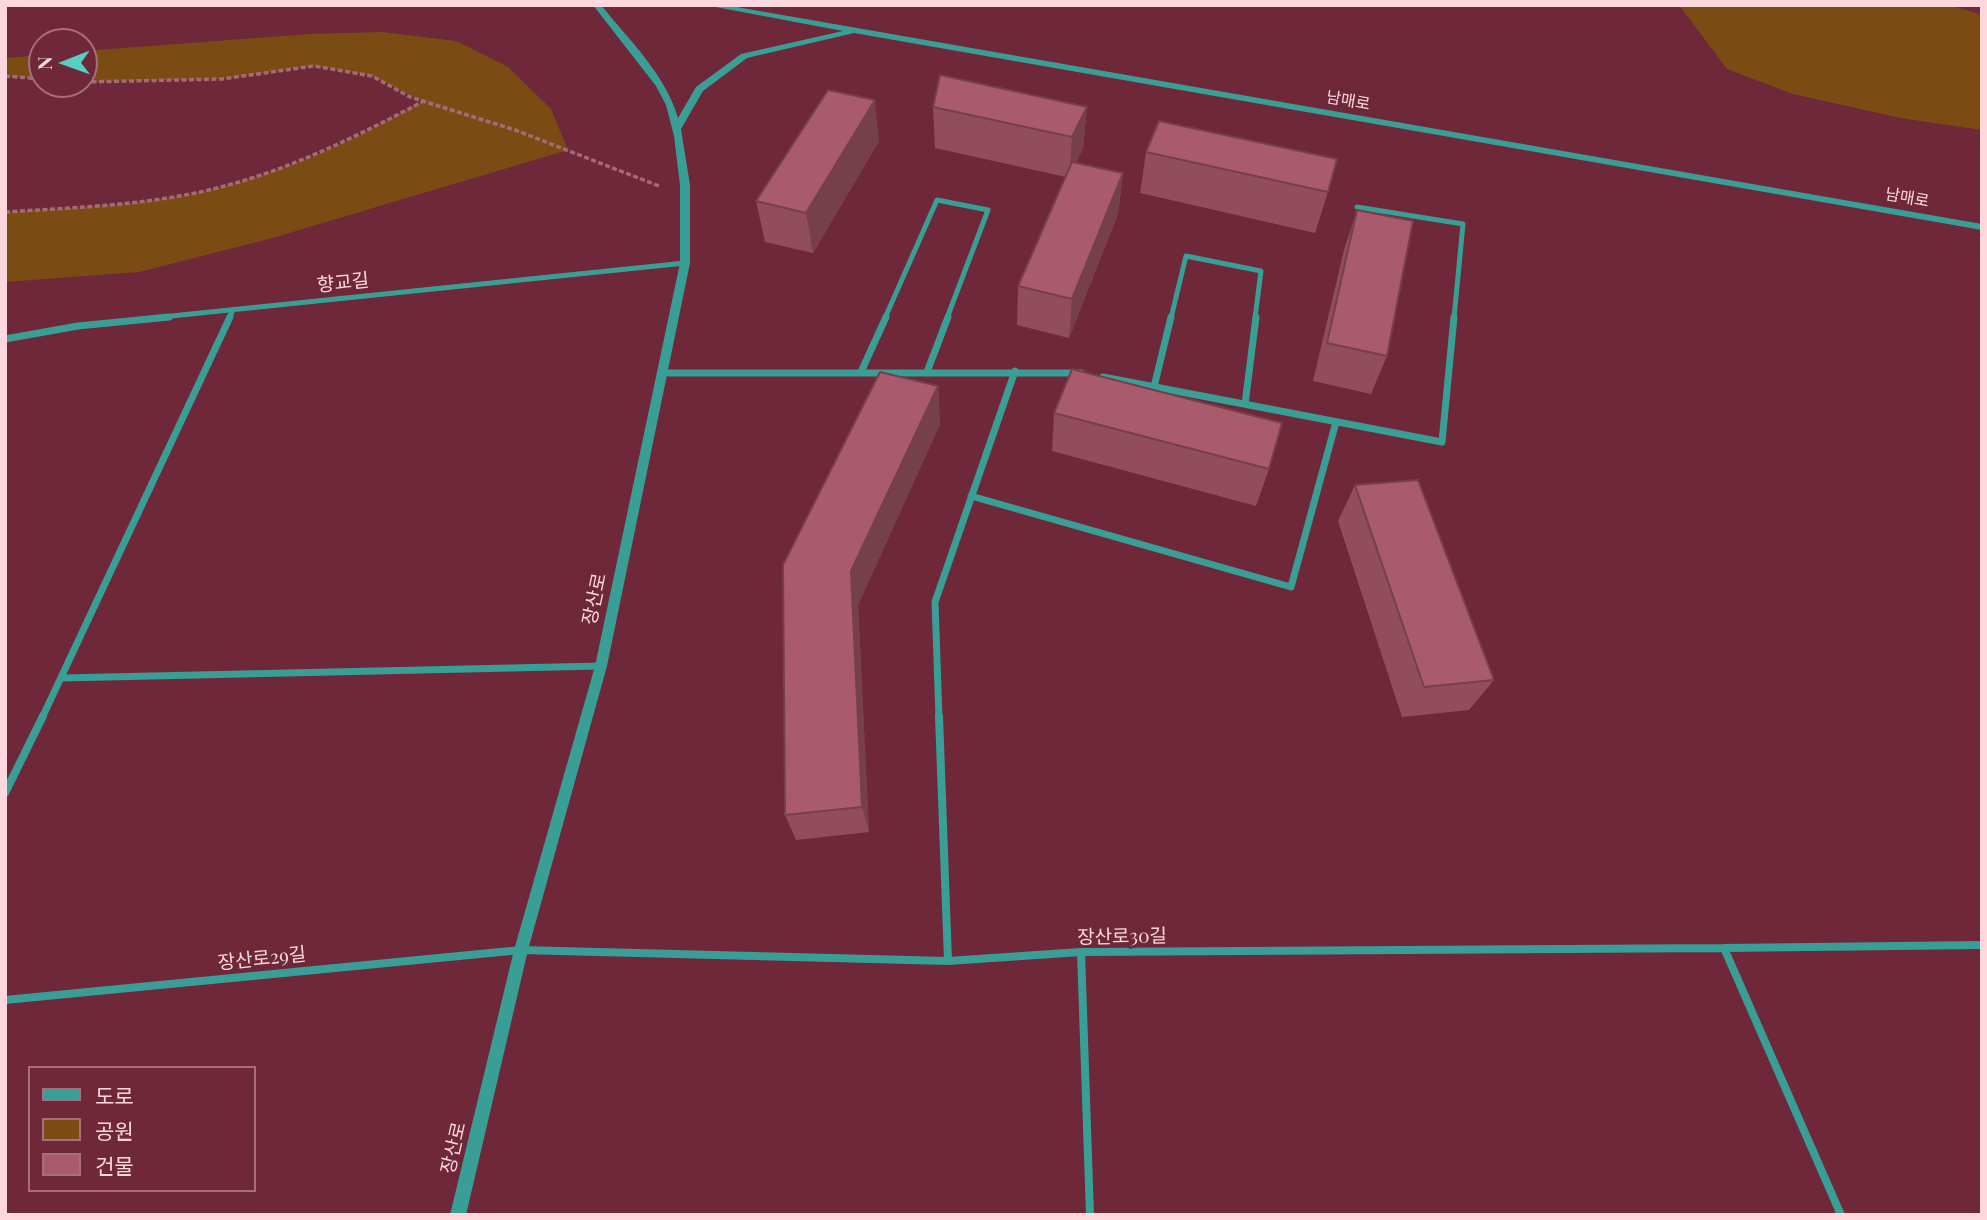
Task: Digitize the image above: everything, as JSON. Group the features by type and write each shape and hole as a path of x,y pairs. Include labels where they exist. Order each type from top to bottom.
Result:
{"street":[{"name":"장산로","path":"458,1215 521,950 601,666 685,263 685,196 677,129 660,85 597,5"},
{"name":"남매로","path":"709,5 1982,227"},
{"path":"677,129 699,89 744,56 856,31"},
{"path":"861,372 937,200 988,210 928,372"},
{"path":"662,373 1070,371 1442,442 1462,224 1357,207"},
{"path":"1154,387 1186,256 1261,271 1245,404"},
{"name":"향교길","path":"5,339 78,326 685,263"},
{"path":"5,793 62,678 233,310"},
{"path":"948,961 935,602 1015,371"},
{"path":"971,496 1291,587 1336,422"},
{"path":"62,678 601,666"},
{"name":"장산로30길","path":"521,950 948,961 1081,952 1982,945"},
{"path":"1724,948 1841,1215"},
{"name":"장산로29길","path":"5,1000 521,950"},
{"path":"1081,952 1090,1215"}],"path":[{"path":"98,82 222,79 314,66 372,76 423,101 515,130 685,196"},
{"path":"5,76 28,78"},
{"path":"5,212 89,207 190,194 288,167 355,139 423,101"}],"green space":[{"path":"1679,5 1950,5 1982,15 1982,130 1900,118 1793,94 1727,69"},
{"path":"382,32 456,41 508,67 551,109 568,150 269,239 139,272 5,282 5,212 145,201 221,187 281,168 339,145 422,101 372,76 314,66 222,79 98,82 98,50 309,34"},
{"path":"28,56 28,78 5,76 5,58"}],"building":[{"path":"940,75 1087,107 1072,137 933,107"},
{"path":"828,90 875,100 806,213 756,201"},
{"path":"1159,121 1337,159 1328,192 1146,152"},
{"path":"1072,162 1123,173 1072,299 1018,286"},
{"path":"1357,210 1413,221 1387,356 1327,343"},
{"path":"1072,369 1282,423 1269,469 1054,413"},
{"path":"880,372 938,386 851,571 862,807 785,815 783,565"},
{"path":"1418,480 1494,680 1424,687 1355,485"}]}
